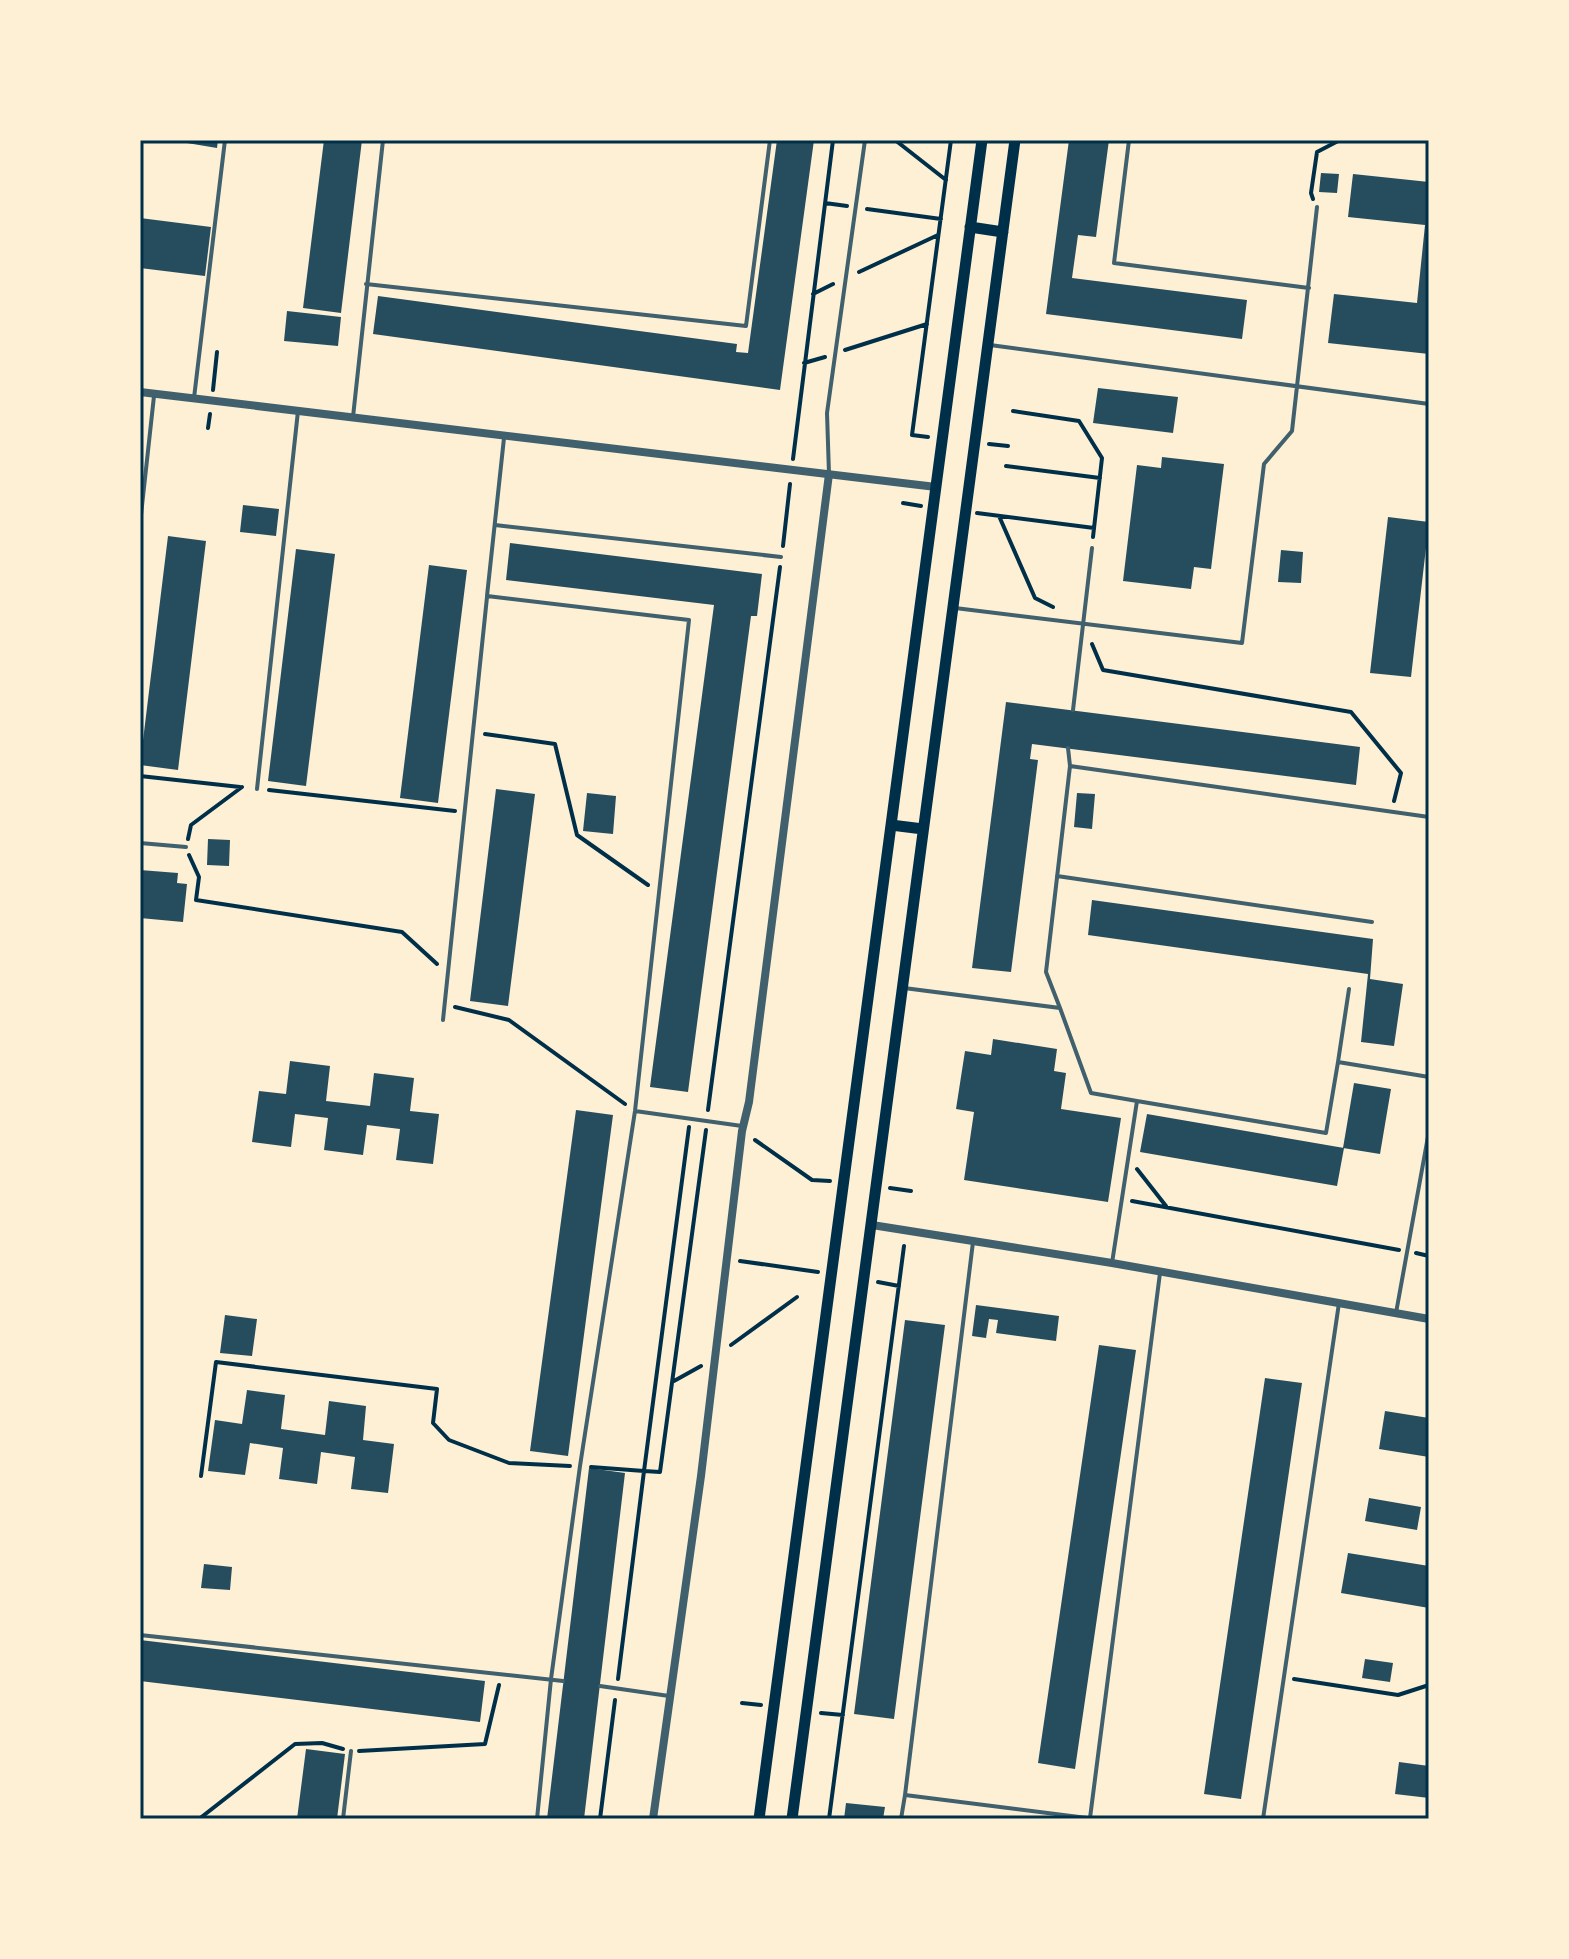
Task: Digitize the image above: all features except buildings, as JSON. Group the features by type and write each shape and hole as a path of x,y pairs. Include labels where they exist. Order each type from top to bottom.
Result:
{"main road":[{"path":"759,1819 982,140"},
{"path":"792,1819 1015,140"},
{"path":"970,227 1003,232"},
{"path":"891,825 923,829"}],"street":[{"path":"140,392 936,487"},
{"path":"653,1819 701,1476 742,1128 749,1102 829,474"},
{"path":"872,1225 1160,1271 1429,1319"}],"lane":[{"path":"194,398 225,140"},
{"path":"353,417 383,140"},
{"path":"366,284 746,326 770,140"},
{"path":"829,474 827,413 865,140"},
{"path":"1129,140 1114,263 1309,288"},
{"path":"953,608 1242,643 1264,464 1292,431 1317,207"},
{"path":"988,345 1429,404"},
{"path":"140,524 154,394"},
{"path":"257,789 298,411"},
{"path":"443,1020 504,435"},
{"path":"495,525 781,557"},
{"path":"1073,710 1092,548"},
{"path":"487,596 689,620 635,1111 580,1466 551,1679 537,1819"},
{"path":"1068,748 1070,766 1046,972 1091,1093 1326,1133 1349,989"},
{"path":"1070,766 1429,817"},
{"path":"140,843 186,847"},
{"path":"1057,876 1372,922"},
{"path":"902,988 1060,1008"},
{"path":"1338,1062 1429,1077"},
{"path":"1112,1263 1137,1101"},
{"path":"635,1111 742,1128"},
{"path":"1396,1313 1429,1131"},
{"path":"901,1819 973,1240"},
{"path":"905,1795 1093,1819 1160,1271"},
{"path":"1263,1819 1339,1302"},
{"path":"140,1635 563,1681"},
{"path":"600,1686 670,1696"},
{"path":"343,1819 351,1751"}],"path":[{"path":"201,1476 216,1362 437,1389 433,1423 449,1440 509,1463 660,1472 833,140"},
{"path":"895,140 946,180"},
{"path":"912,435 951,140"},
{"path":"1317,207 1311,193 1317,152 1340,140"},
{"path":"825,203 941,219"},
{"path":"813,294 939,235"},
{"path":"804,363 927,324"},
{"path":"1013,411 1079,421 1102,458 1092,548"},
{"path":"1006,466 1100,478"},
{"path":"903,503 933,507"},
{"path":"966,512 1094,528"},
{"path":"999,516 1035,598 1059,611"},
{"path":"1083,624 1103,670 1351,712 1401,773 1391,811"},
{"path":"473,733 555,744 577,835 659,893"},
{"path":"140,776 242,787 191,825 186,847 199,877 196,900 402,932 448,974"},
{"path":"257,789 465,812"},
{"path":"444,1005 509,1020 635,1111"},
{"path":"600,1819 690,1119"},
{"path":"742,1128 812,1180 843,1183"},
{"path":"1129,1159 1167,1208"},
{"path":"877,1187 911,1191"},
{"path":"1122,1200 1429,1256"},
{"path":"829,1819 904,1246"},
{"path":"728,1260 832,1274"},
{"path":"865,1280 899,1286"},
{"path":"723,1350 797,1297"},
{"path":"672,1382 711,1359"},
{"path":"1284,1678 1398,1695 1429,1685"},
{"path":"191,1819 199,1818"}]}
